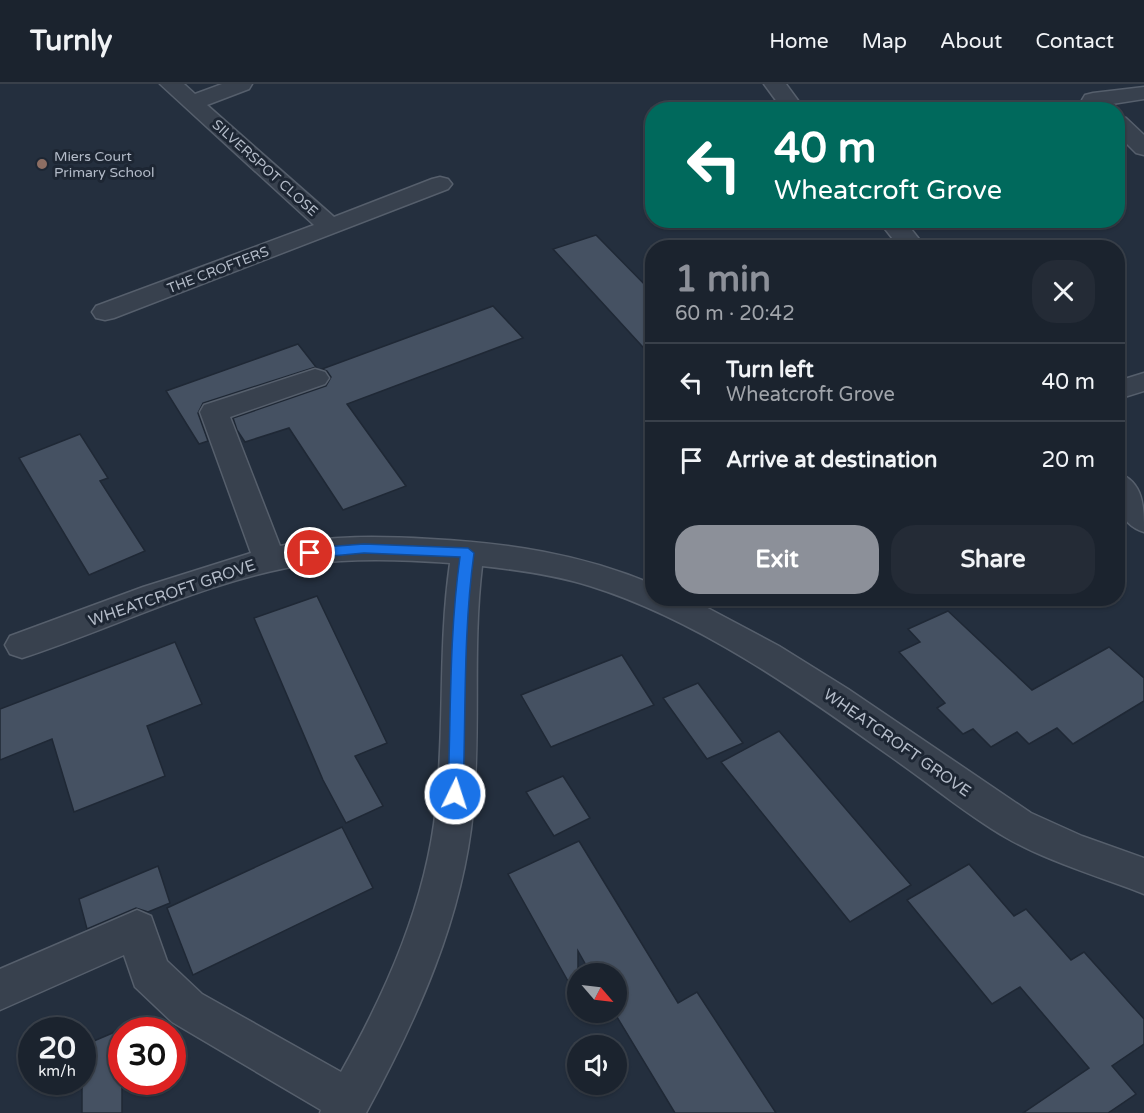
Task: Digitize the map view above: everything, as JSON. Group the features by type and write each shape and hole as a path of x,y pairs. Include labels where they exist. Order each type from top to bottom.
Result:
{"street":[{"name":"SILVERSPOT CLOSE","path":"171,84 331,227 440,184"},
{"name":"SILVERSPOT CLOSE","path":"193,103 241,84"},
{"path":"775,84 788,102"},
{"path":"1076,84 1095,102"},
{"path":"1110,102 1144,93"},
{"path":"1125,130 1144,148"},
{"name":"THE CROFTERS","path":"105,312 331,227"},
{"path":"897,228 907,240"},
{"path":"270,561 214,412 315,378"},
{"path":"1125,388 1144,382"},
{"path":"1125,494 1144,521"},
{"name":"WHEATCROFT GROVE","path":"22,645 168,591 270,561 327,551 364,548 468,553 558,564 645,594"},
{"path":"0,990 137,929 150,973 187,1008 346,1107 395,1008 420,949 442,885 452,830 457,776 458,656 461,599 468,553"},
{"name":"WHEATCROFT GROVE","path":"672,606 767,656 836,699 1018,825 1070,849 1144,876"}],"building":[{"path":"596,235 645,285 645,349 553,249"},
{"path":"493,306 523,338 347,404 406,486 343,510 289,428 245,442 237,430 233,418 326,386 331,377 327,371 322,369"},
{"path":"298,344 316,367 203,403 198,413 208,441 199,444 166,391"},
{"path":"80,434 108,478 100,481 145,551 89,575 19,458"},
{"path":"317,596 387,743 355,756 383,806 346,823 323,780 254,618"},
{"path":"948,611 1032,690 1109,647 1144,678 1144,701 1073,744 1057,728 1029,744 1017,732 991,747 973,729 963,734 937,708 945,703 899,652 920,642 908,629"},
{"path":"175,642 202,704 147,726 165,776 74,812 52,739 0,760 0,709"},
{"path":"622,655 654,705 551,747 521,695"},
{"path":"698,683 743,743 707,759 663,698"},
{"path":"779,731 911,885 850,922 721,762"},
{"path":"563,776 590,818 554,836 526,792"},
{"path":"342,827 373,888 193,975 167,908"},
{"path":"579,841 678,1003 697,992 776,1113 675,1113 621,1023 627,1023 627,963 585,963 578,951 578,963 567,963 567,979 508,874"},
{"path":"969,864 1014,916 1026,909 1071,960 1084,952 1144,1019 1144,1044 1112,1066 1136,1094 1108,1113 1023,1113 1089,1068 1020,987 992,1004 907,900"},
{"path":"158,866 170,903 148,912 136,908 87,929 79,899"},
{"path":"108,1035 108,1095 122,1095 122,1113 82,1113 82,1095 96,1095 96,1040"}],"place":[{"name":"Miers Court Primary School","path":"42,164"}],"route":[{"path":"310,553 364,548 468,553 461,599 455,794"}]}
